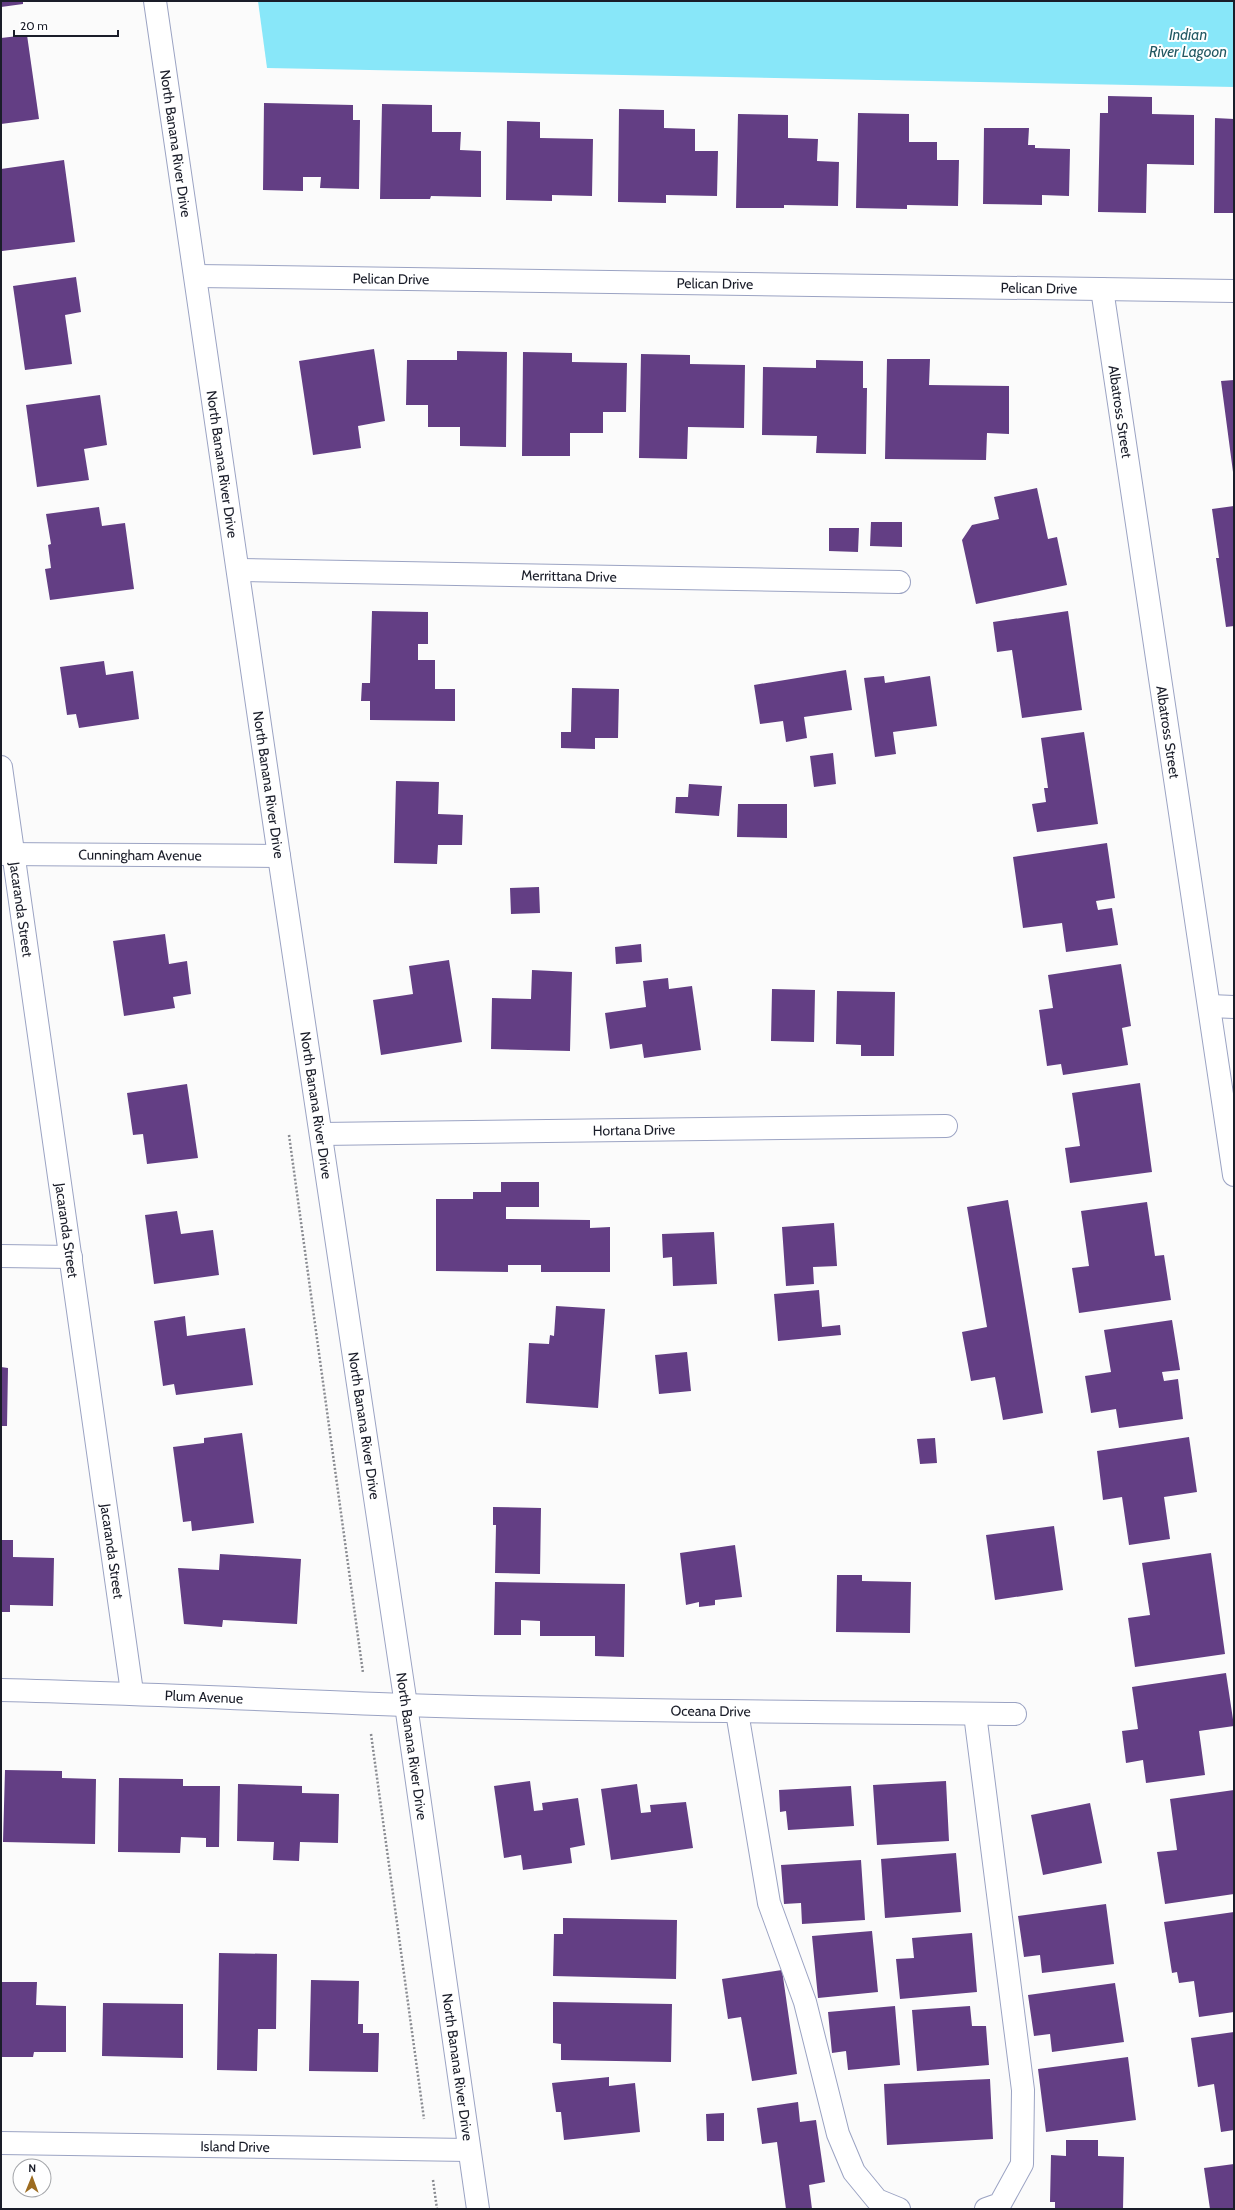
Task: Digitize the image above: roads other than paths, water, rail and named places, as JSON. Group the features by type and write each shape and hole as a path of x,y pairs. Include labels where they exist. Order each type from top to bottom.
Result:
{"street":[{"name":"North Banana River Drive","path":"155,1 239,570 279,856 406,1705 468,2150 478,2209"},
{"name":"Pelican Drive","path":"196,276 1234,291"},
{"name":"Albatross Street","path":"1102,289 1234,1175"},
{"name":"Merrittana Drive","path":"239,570 899,582"},
{"name":"Jacaranda Street","path":"1,767 8,854 71,1257 132,1692"},
{"name":"Cunningham Avenue","path":"8,854 279,856"},
{"path":"1210,1006 1234,1007"},
{"name":"Hortana Drive","path":"321,1134 946,1126"},
{"path":"1,1256 71,1257"},
{"name":"Plum Avenue","path":"1,1690 132,1692 406,1705"},
{"name":"Oceana Drive","path":"406,1705 736,1712 1015,1714"},
{"path":"736,1712 769,1903 804,2002 838,2134 854,2172 877,2200 899,2209"},
{"path":"975,1714 1023,2090 1022,2164 1000,2204 986,2209"},
{"name":"Island Drive","path":"1,2143 468,2150"}],"water":[{"name":"Indian River Lagoon","path":"258,1 1234,1 1234,87 267,68"}]}
